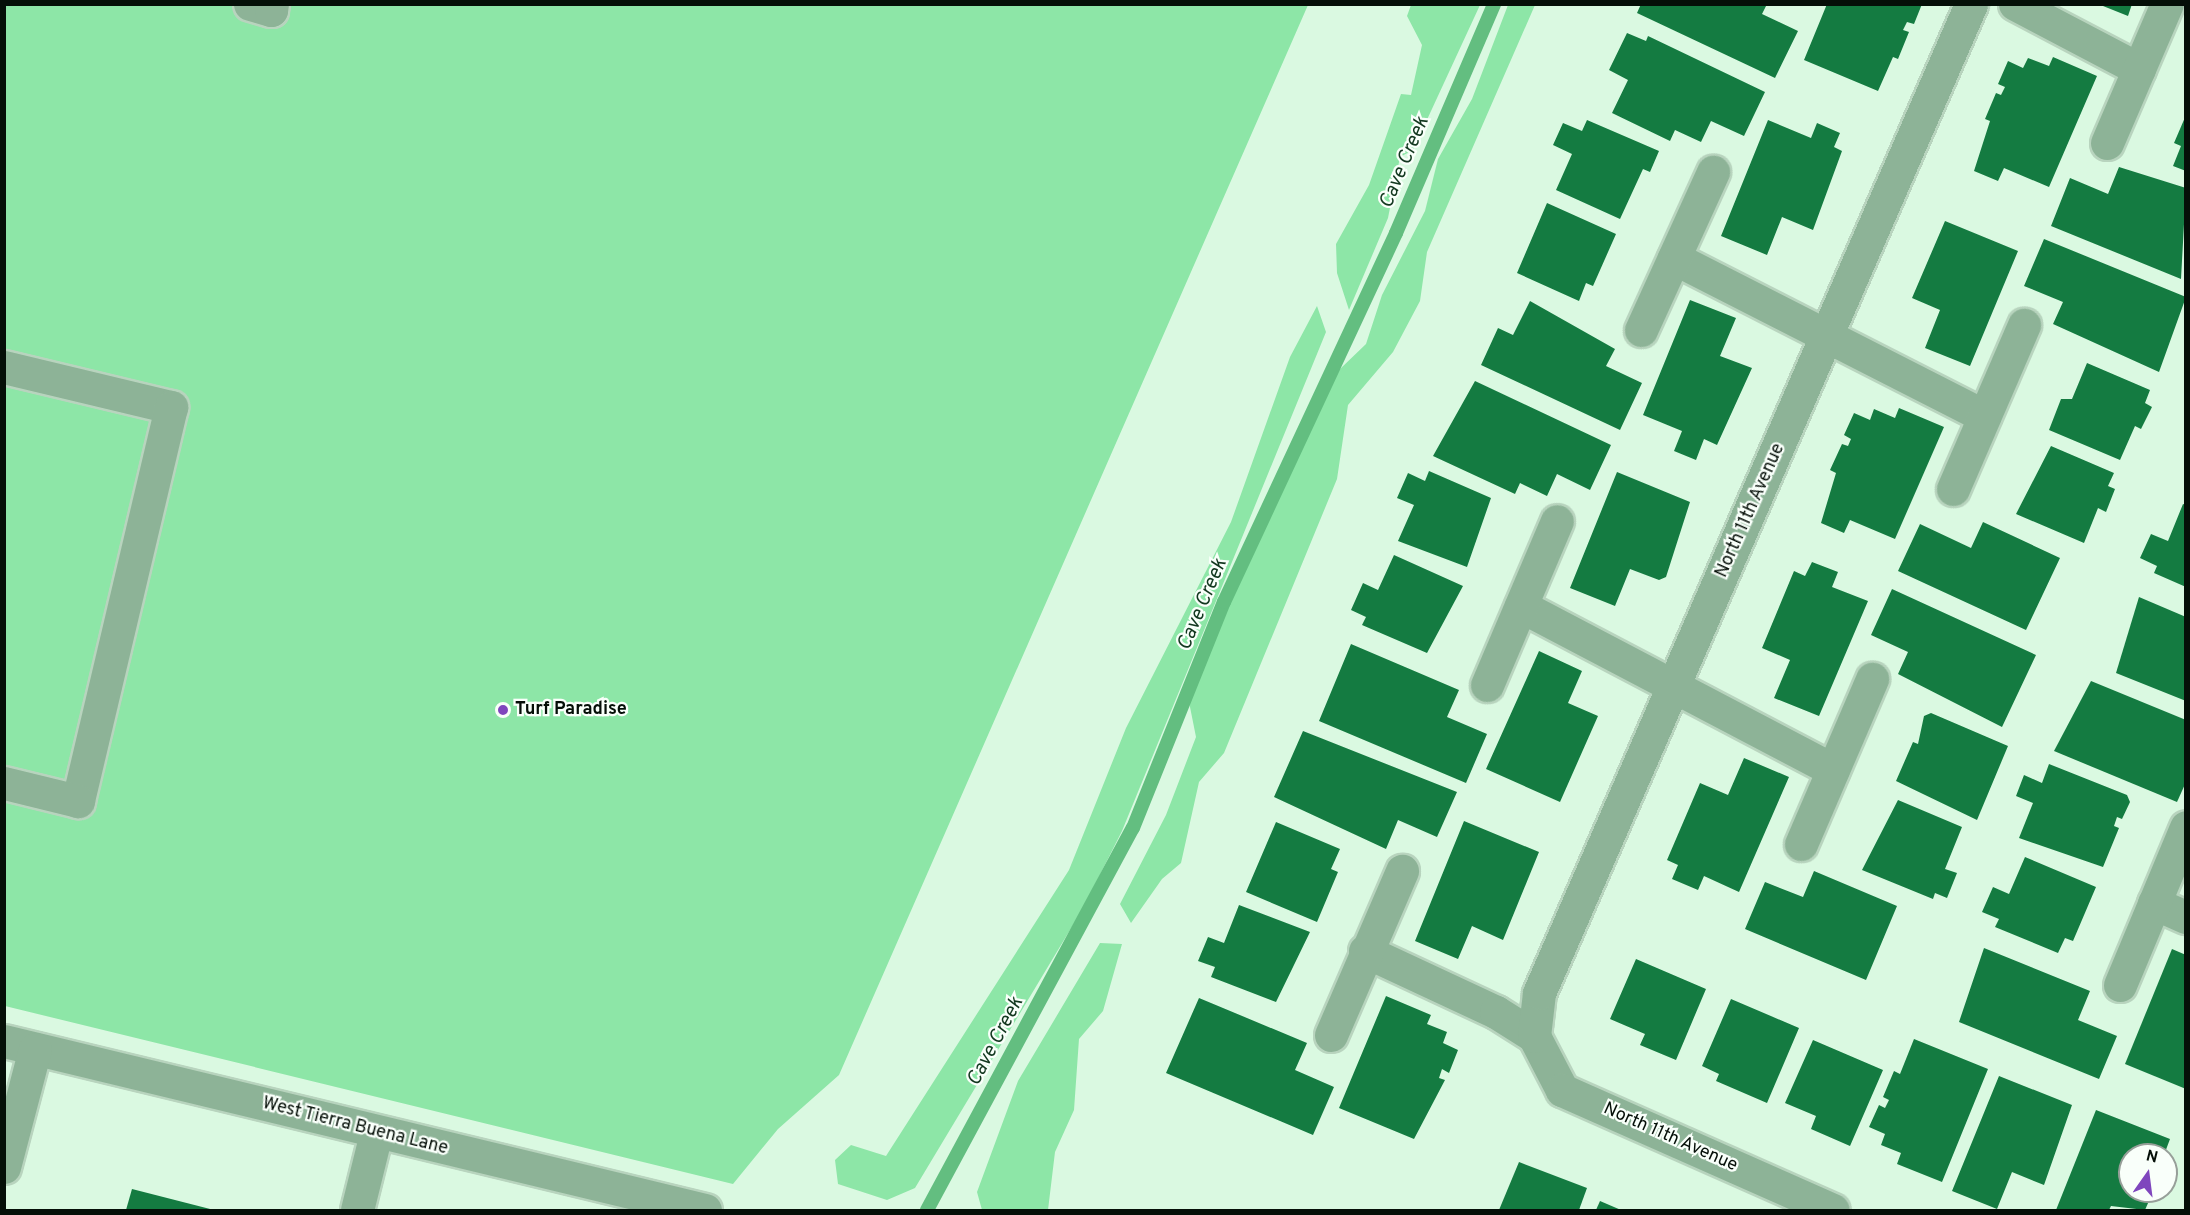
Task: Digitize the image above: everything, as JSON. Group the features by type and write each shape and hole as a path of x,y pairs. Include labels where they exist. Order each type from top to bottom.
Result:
{"street":[{"name":"North 11th Avenue","path":"1833,1210 1562,1090 1534,1036 1539,993 1674,689 1971,4"},
{"path":"2015,4 2139,69"},
{"path":"2107,143 2167,4"},
{"path":"1641,330 1713,172"},
{"path":"1674,258 1828,334 1984,416"},
{"path":"1953,489 2024,325"},
{"path":"4,367 171,407 78,801 4,783"},
{"path":"1487,685 1557,521"},
{"path":"1521,606 1674,689 1833,770"},
{"path":"1801,844 1872,679"},
{"path":"2120,985 2186,827"},
{"path":"1331,1035 1365,951 1402,870"},
{"path":"2154,903 2186,917"},
{"path":"1365,951 1496,1012 1534,1036"},
{"path":"4,1167 20,1045"},
{"name":"West Tierra Buena Lane","path":"20,1045 376,1133 705,1210"},
{"path":"357,1210 376,1133"}],"green space":[{"name":"Turf Paradise","path":"5,5 1308,5 839,1075 778,1129 733,1184 5,1006"},
{"path":"1411,5 1480,5 1413,150 1400,157 1388,218 1349,310 1337,273 1336,244 1369,185 1401,94 1411,95 1422,45 1407,16"},
{"path":"1508,5 1535,5 1427,252 1420,301 1393,352 1348,405 1337,479 1224,753 1199,782 1181,863 1162,879 1131,923 1120,904 1166,815 1196,737 1189,702 1314,394 1366,344 1382,295 1425,211 1438,159 1472,99"},
{"path":"1317,306 1326,332 1122,831 1082,910 915,1188 887,1200 838,1184 835,1160 851,1145 886,1156 1069,870 1126,728 1231,522 1290,357"},
{"path":"1100,943 1122,944 1103,1011 1079,1039 1074,1110 1055,1152 1048,1210 982,1210 977,1192 1018,1081"}],"building":[{"path":"1641,4 1767,4 1762,14 1798,31 1775,78 1637,13"},
{"path":"1827,4 1922,4 1914,24 1907,22 1903,30 1909,32 1898,59 1893,57 1878,91 1804,60"},
{"path":"2098,4 2132,4 2128,16"},
{"path":"1627,33 1646,41 1648,36 1765,92 1744,136 1711,121 1701,142 1675,130 1670,141 1612,113 1628,80 1609,70"},
{"path":"2053,57 2097,76 2049,187 2004,168 1998,181 1974,171 1990,121 1985,119 1996,93 2001,95 2005,87 1998,84 2008,61 2023,68 2028,58 2049,66"},
{"path":"2186,115 2186,171 2173,166 2181,146 2174,143"},
{"path":"1587,120 1659,151 1650,172 1643,169 1620,219 1556,190 1572,154 1553,145 1563,123 1582,131"},
{"path":"1768,120 1811,138 1817,123 1840,133 1834,147 1842,151 1813,230 1782,217 1767,255 1721,236"},
{"path":"2119,167 2186,188 2181,279 2051,226 2070,178 2108,194"},
{"path":"1547,203 1616,234 1593,286 1586,283 1579,301 1517,273"},
{"path":"1945,221 2018,251 1970,366 1925,348 1940,310 1912,298"},
{"path":"2044,239 2186,297 2159,372 2053,324 2063,302 2024,286"},
{"path":"1690,300 1736,318 1720,356 1752,368 1717,445 1704,439 1696,460 1674,451 1682,431 1643,415"},
{"path":"1530,301 1615,349 1606,366 1642,383 1620,430 1481,365 1498,328 1513,335"},
{"path":"2087,363 2150,390 2145,403 2152,407 2141,429 2135,426 2120,460 2049,430 2061,399 2072,399"},
{"path":"1475,381 1611,445 1590,490 1557,474 1547,496 1520,483 1515,494 1433,456"},
{"path":"1899,408 1944,427 1895,539 1850,520 1844,533 1821,523 1836,473 1830,470 1842,444 1848,446 1851,439 1844,435 1854,413 1870,420 1874,409 1895,418"},
{"path":"2051,446 2114,473 2108,486 2115,489 2106,512 2098,508 2084,543 2016,514"},
{"path":"1429,471 1491,498 1467,567 1398,541 1414,505 1397,498 1408,473 1425,481"},
{"path":"1617,472 1690,502 1666,577 1659,580 1630,569 1615,606 1570,588"},
{"path":"2183,504 2186,505 2186,587 2154,573 2157,566 2140,558 2151,534 2168,541"},
{"path":"1983,522 2060,558 2026,630 1898,571 1920,524 1971,548"},
{"path":"1394,555 1463,586 1427,653 1362,625 1366,617 1351,610 1363,583 1378,590"},
{"path":"1812,562 1838,572 1832,587 1868,601 1819,716 1774,698 1790,660 1762,648 1794,571 1805,576"},
{"path":"1892,589 2036,655 2002,727 1898,674 1908,652 1871,635"},
{"path":"2139,597 2186,617 2186,701 2116,673"},
{"path":"1351,644 1459,690 1447,717 1487,734 1466,783 1319,721"},
{"path":"1539,651 1582,671 1568,703 1598,716 1560,802 1486,769"},
{"path":"2091,681 2186,720 2186,782 2177,802 2054,751"},
{"path":"1931,713 2008,746 1977,820 1896,781 1913,742 1918,744 1924,716"},
{"path":"1303,731 1457,792 1437,837 1398,820 1386,849 1274,797"},
{"path":"1744,758 1789,777 1739,892 1704,876 1698,890 1672,879 1678,865 1667,860 1700,783 1728,795"},
{"path":"2049,764 2127,795 2130,802 2122,819 2117,817 2114,826 2119,828 2103,867 2019,838 2033,803 2016,796 2024,775 2042,783"},
{"path":"1898,800 1962,827 1945,869 1957,873 1947,898 1935,893 1933,899 1862,870"},
{"path":"1464,821 1539,852 1503,940 1472,926 1458,959 1415,941"},
{"path":"1276,822 1340,849 1331,869 1338,872 1317,922 1246,892"},
{"path":"2025,857 2096,887 2073,941 2065,938 2058,953 1995,927 1999,919 1982,912 1993,887 2009,894"},
{"path":"1814,871 1897,906 1866,980 1745,929 1765,882 1803,897"},
{"path":"1239,905 1310,932 1276,1002 1211,977 1215,967 1198,961 1208,937 1224,943"},
{"path":"1984,948 2090,991 2078,1020 2117,1036 2099,1079 1959,1022"},
{"path":"2172,949 2186,955 2186,1089 2125,1064"},
{"path":"1636,959 1706,989 1676,1060 1640,1045 1645,1034 1610,1019"},
{"path":"1386,996 1431,1015 1427,1024 1447,1032 1443,1043 1458,1050 1449,1073 1442,1069 1439,1078 1445,1080 1414,1139 1339,1108"},
{"path":"1199,998 1307,1043 1295,1070 1334,1087 1313,1135 1166,1073"},
{"path":"1731,999 1799,1028 1767,1103 1716,1081 1719,1074 1702,1066"},
{"path":"1914,1039 1988,1069 1942,1182 1897,1164 1901,1153 1881,1145 1885,1134 1869,1127 1879,1105 1885,1108 1889,1100 1883,1097 1894,1071 1900,1074"},
{"path":"1813,1040 1883,1070 1850,1146 1811,1129 1816,1116 1785,1103"},
{"path":"1999,1076 2072,1105 2044,1185 2012,1172 1997,1209 1952,1191"},
{"path":"2096,1110 2170,1139 2168,1143 2118,1143 2118,1203 2148,1203 2145,1210 2111,1206 2109,1210 2056,1210"},
{"path":"1519,1162 1587,1188 1579,1210 1499,1210"},
{"path":"132,1189 214,1210 126,1210"},
{"path":"1600,1201 1621,1210 1596,1210"}],"waterway":[{"name":"Cave Creek","path":"927,1210 1133,828 1224,602 1396,233 1494,4"}],"place":[{"name":"Turf Paradise","path":"503,710"}]}
